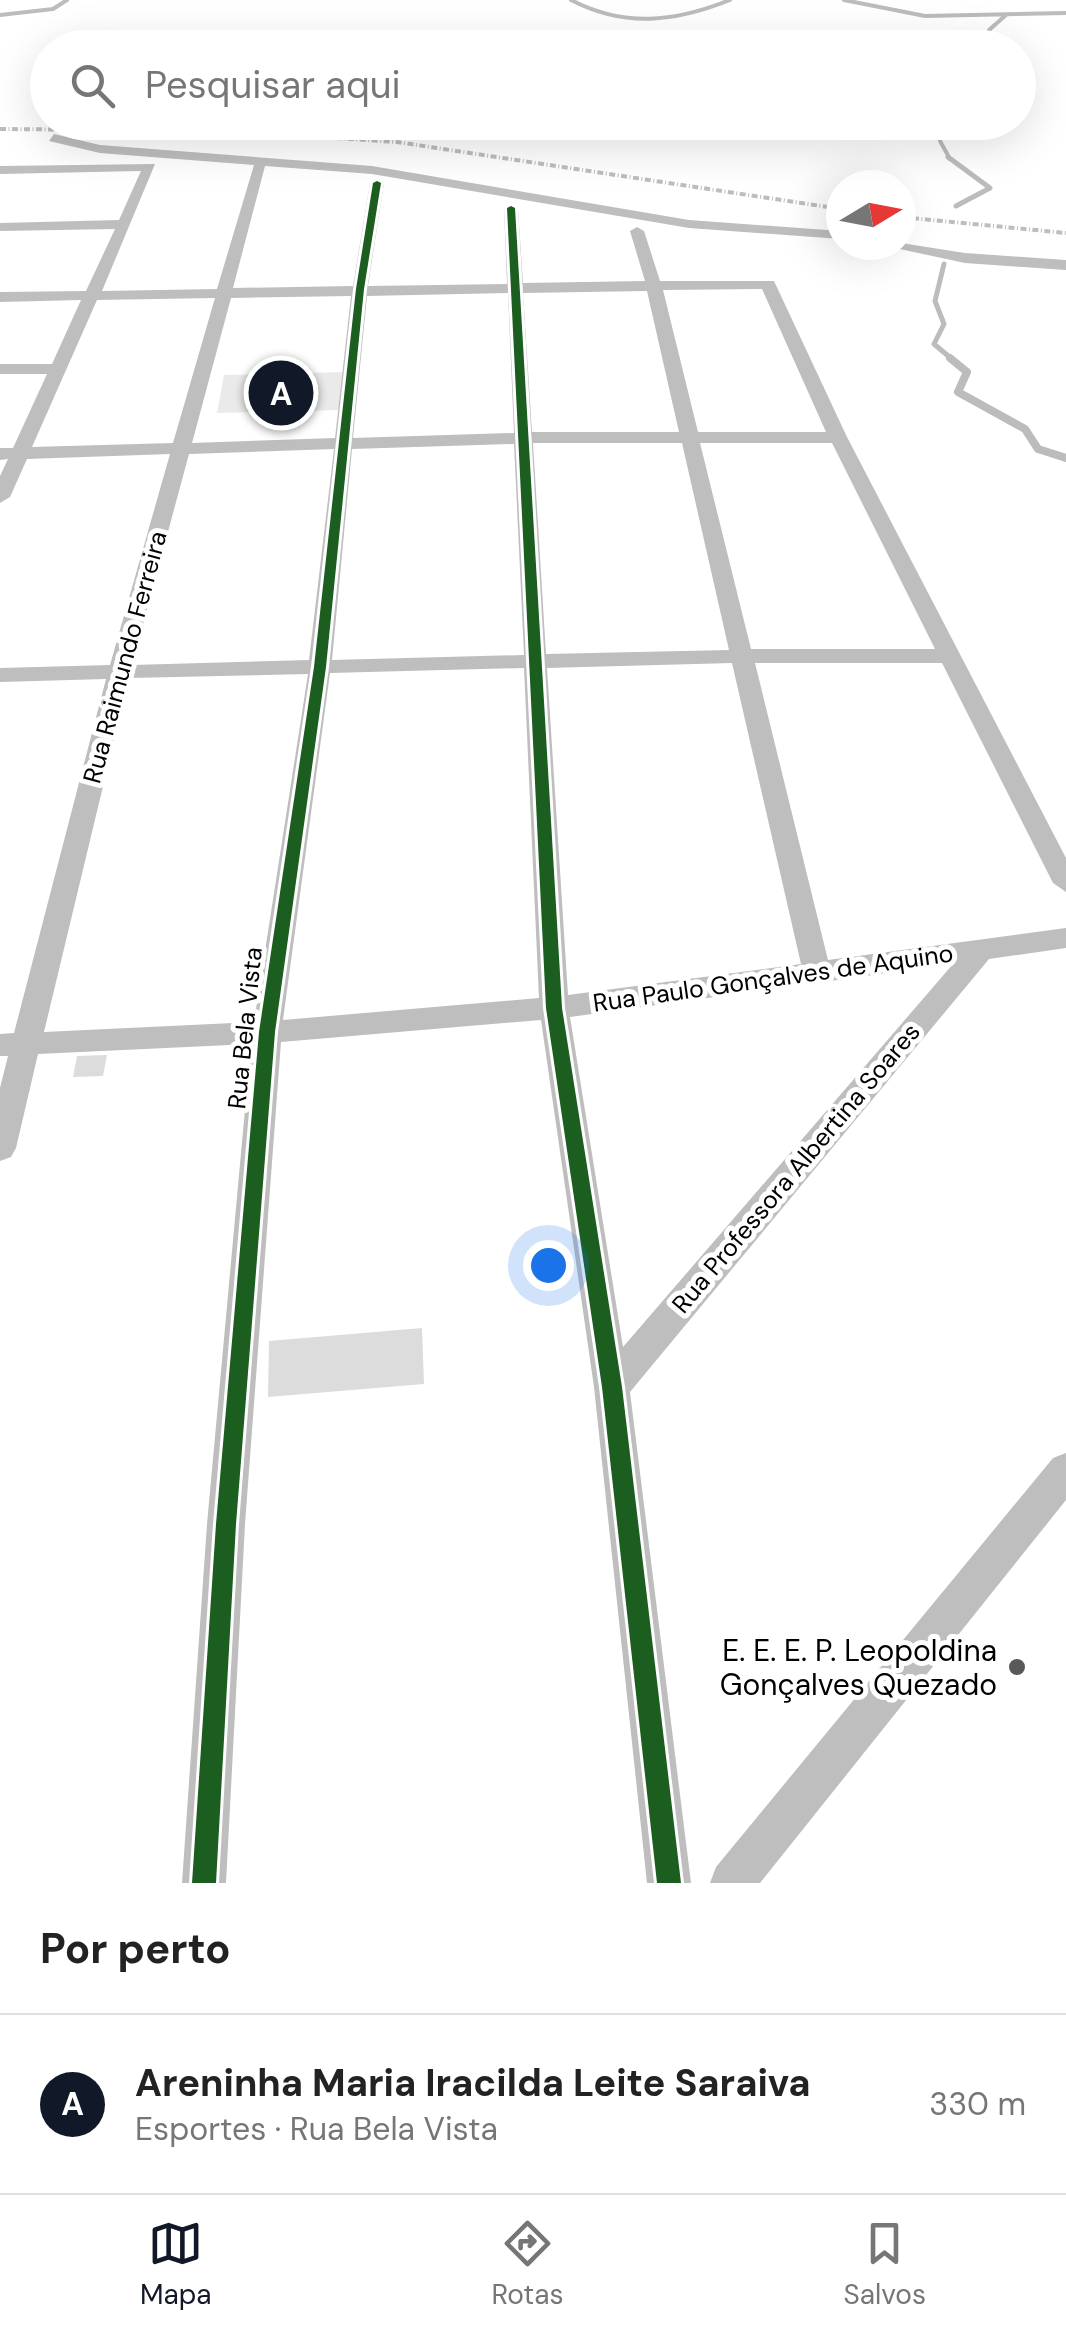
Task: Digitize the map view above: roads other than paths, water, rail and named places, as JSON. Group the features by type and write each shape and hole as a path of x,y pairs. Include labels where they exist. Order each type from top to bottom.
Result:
{"street":[{"path":"62,140 100,150 372,170 690,224 826,232"},
{"path":"0,170 150,167 56,368 9,454 0,497"},
{"name":"Rua Raimundo Ferreira","path":"0,1148 12,1044 182,451 258,167"},
{"name":"Rua Bela Vista","path":"204,1883 226,1524 267,1032 320,667 360,290 376,183"},
{"path":"511,208 554,1008 612,1387 669,1883"},
{"path":"0,227 122,224"},
{"path":"637,231 654,286 744,656 817,973"},
{"path":"916,250 1066,266"},
{"path":"0,297 768,284 838,437 1066,883"},
{"path":"0,369 56,368"},
{"path":"9,454 526,438 838,437"},
{"path":"0,675 744,656 951,656"},
{"name":"Rua Paulo Gonçalves de Aquino","path":"12,1044 267,1032 554,1008 1066,938"},
{"name":"Rua Professora Albertina Soares","path":"612,1387 980,950"},
{"path":"732,1883 1066,1471"}],"waterway":[{"path":"0,15 53,9 67,0"},
{"path":"571,0 611,15 650,19 690,13 730,0"},
{"path":"844,0 925,16 1066,13"},
{"path":"989,30 1006,15"},
{"path":"940,140 950,158"},
{"path":"950,158 990,188 956,206"},
{"path":"944,264 935,301 944,324 934,344 953,360"},
{"path":"950,358 967,372 958,392 1025,429 1038,449 1066,458"}],"railway":[{"path":"0,129 30,129"},
{"path":"366,140 826,207"},
{"path":"916,218 1066,233"}],"place":[{"name":"Areninha Maria Iracilda Leite Saraiva","path":"281,393"},
{"name":"E. E. E. P. Leopoldina Gonçalves Quezado","path":"1017,1667"}]}
